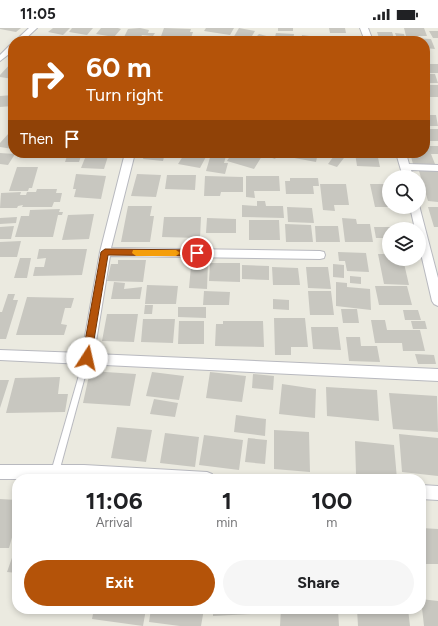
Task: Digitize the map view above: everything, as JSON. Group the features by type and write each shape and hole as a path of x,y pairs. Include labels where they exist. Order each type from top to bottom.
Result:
{"street":[{"path":"24,36 33,28"},
{"path":"0,58 8,51"},
{"path":"87,358 105,252 129,158"},
{"path":"402,158 406,170"},
{"path":"405,167 438,168"},
{"path":"417,214 438,301"},
{"path":"105,252 320,255"},
{"path":"0,355 438,375"},
{"path":"0,472 84,472 119,474"},
{"path":"426,492 438,493"}],"lane":[{"path":"55,472 87,358"}],"building":[{"path":"0,28 21,28 16,32"},
{"path":"53,28 70,28 63,35 48,32"},
{"path":"72,28 93,28 87,35 69,32"},
{"path":"101,28 121,29 115,36 96,34"},
{"path":"140,28 149,30 148,33 155,33 153,36 124,36 128,29"},
{"path":"164,28 191,29 190,32 193,32 192,36 161,36"},
{"path":"206,28 234,28 230,35 204,31"},
{"path":"239,28 255,31 252,36 234,36"},
{"path":"278,28 293,28 293,31 278,31"},
{"path":"329,28 345,28 346,33 330,33"},
{"path":"404,28 424,28 427,36 406,36"},
{"path":"429,31 438,31 438,38 433,38"},
{"path":"377,32 392,32 393,36 378,36"},
{"path":"276,33 294,34 294,36 275,36"},
{"path":"395,33 404,34 405,36 396,36"},
{"path":"430,39 431,39 435,49 430,48"},
{"path":"430,64 438,64 438,73 430,73"},
{"path":"8,66 8,78 0,77 0,75"},
{"path":"430,74 435,74 438,83 430,83"},
{"path":"430,85 438,85 438,97 430,97"},
{"path":"8,95 8,106 0,107 0,96"},
{"path":"430,115 436,115 438,126 430,126"},
{"path":"430,129 438,129 438,141 430,141"},
{"path":"8,134 8,148 0,147 0,143"},
{"path":"430,146 438,146 438,154 431,154 435,164 413,164 411,158 430,158"},
{"path":"0,153 8,154 8,158 12,158 8,165 0,164"},
{"path":"66,158 80,158 79,162 65,162"},
{"path":"85,158 107,158 104,169 81,168"},
{"path":"143,158 164,158 163,161"},
{"path":"182,158 205,158 200,168 178,164"},
{"path":"210,158 225,158 224,163 228,163 225,174 206,171"},
{"path":"229,158 261,158 254,169 227,161"},
{"path":"294,158 317,158 316,162"},
{"path":"332,158 344,158 337,167 328,164"},
{"path":"356,158 378,158 380,167 357,166"},
{"path":"17,167 38,167 32,188 29,188 28,191 9,191"},
{"path":"426,171 438,171 438,202 428,201 426,194"},
{"path":"76,174 106,176 101,199 74,197 76,189 73,189"},
{"path":"137,174 161,175 156,197 131,196"},
{"path":"167,175 196,175 195,190 165,189"},
{"path":"205,176 243,177 243,192 221,192 220,196 204,196"},
{"path":"246,176 279,176 280,191 254,191 255,198 246,197"},
{"path":"290,178 318,178 319,186 313,186 314,194 286,194 285,181 290,181"},
{"path":"320,184 346,184 349,205 334,205 335,211 323,210"},
{"path":"370,184 382,184 382,207 375,207"},
{"path":"37,189 57,189 56,193 62,193 60,202 54,202 52,207 22,207 23,205 18,206 17,208 0,208 1,193 21,192 20,195 26,195 27,192 36,192"},
{"path":"257,201 265,201 266,206 283,206 284,218 242,217 242,205 257,206"},
{"path":"128,206 152,206 150,216 154,216 150,242 121,242"},
{"path":"287,207 312,208 314,223 288,222"},
{"path":"428,207 438,207 438,227 434,227"},
{"path":"60,209 59,212 63,212 62,215 58,215 53,237 15,237 21,216 29,216 30,210"},
{"path":"94,214 89,239 62,240 68,215"},
{"path":"17,217 16,223 0,224 0,218"},
{"path":"164,217 201,217 200,238 162,237"},
{"path":"207,218 236,219 236,233 206,233"},
{"path":"342,218 356,219 357,224 370,224 373,242 345,242"},
{"path":"249,220 279,220 280,240 249,240"},
{"path":"285,224 311,225 313,242 286,242"},
{"path":"14,226 11,239 0,239 0,227"},
{"path":"315,226 338,226 340,242 316,242"},
{"path":"374,227 382,227 382,238 376,238"},
{"path":"21,241 17,257 0,257 0,242"},
{"path":"39,249 87,249 82,275 33,276 35,267 44,267 46,258 37,259"},
{"path":"338,252 366,253 369,272 347,271 345,261 339,261"},
{"path":"378,254 382,254 382,266 405,266 409,285 384,284"},
{"path":"20,258 31,258 27,278 14,278"},
{"path":"118,260 146,260 143,282 107,281 111,264 118,264"},
{"path":"187,262 208,262 207,289 189,288 191,266 187,266"},
{"path":"210,263 240,263 240,282 209,281"},
{"path":"333,264 344,265 344,278 333,277"},
{"path":"242,265 269,266 269,280 242,279"},
{"path":"272,267 298,268 300,285 273,285"},
{"path":"306,267 328,267 331,289 308,288"},
{"path":"350,276 361,277 361,284 350,283"},
{"path":"114,282 125,283 124,289 142,287 140,299 111,299"},
{"path":"336,282 347,283 347,287 370,289 371,310 336,306"},
{"path":"147,285 178,286 176,304 145,304"},
{"path":"375,286 407,286 412,305 379,305"},
{"path":"204,291 230,292 229,305 203,305"},
{"path":"308,291 331,291 334,315 310,315"},
{"path":"8,294 15,294 13,300 18,300 6,339 0,339 0,312 2,312"},
{"path":"27,297 74,298 71,308 65,308 61,324 67,325 64,335 16,335"},
{"path":"273,299 289,300 289,310 273,309"},
{"path":"145,305 153,305 152,314 144,314"},
{"path":"178,307 206,307 206,318 178,317"},
{"path":"341,309 357,309 359,323 343,323"},
{"path":"403,310 418,310 421,320 405,320"},
{"path":"107,314 138,314 134,342 102,341"},
{"path":"274,318 305,318 308,347 291,347 291,355 275,355"},
{"path":"143,319 175,319 173,343 141,342"},
{"path":"371,320 385,320 387,330 420,330 425,351 403,351 402,343 375,343"},
{"path":"179,321 204,321 204,344 178,344"},
{"path":"223,321 263,321 264,347 215,346 216,324 223,324"},
{"path":"411,321 425,321 427,329 413,329"},
{"path":"311,327 338,327 341,350 313,349"},
{"path":"346,337 360,337 361,346 377,346 380,362 349,361"},
{"path":"415,354 434,355 436,364 418,364"},
{"path":"90,371 136,374 130,406 83,403"},
{"path":"152,372 184,376 179,400 146,396"},
{"path":"210,372 246,376 242,402 206,398"},
{"path":"253,374 274,376 273,390 252,388"},
{"path":"60,377 58,394 68,394 65,412 6,413 15,378"},
{"path":"0,380 9,380 0,408"},
{"path":"282,384 316,389 315,418 279,414"},
{"path":"326,387 377,390 379,421 327,416"},
{"path":"389,393 437,396 438,432 393,429"},
{"path":"154,399 178,403 175,417 150,414"},
{"path":"236,415 266,419 265,436 234,432"},
{"path":"117,427 152,430 146,462 111,458"},
{"path":"274,430 309,432 310,472 274,469"},
{"path":"165,433 199,437 195,467 160,463"},
{"path":"399,434 438,438 438,476 402,472"},
{"path":"204,435 243,440 239,470 199,465"},
{"path":"248,438 267,440 265,464 245,462"},
{"path":"355,441 394,445 397,474 356,474"},
{"path":"0,499 12,500 12,538 9,548 0,548"},
{"path":"426,528 438,529 438,564 426,564"},
{"path":"12,558 12,572 7,572"},
{"path":"426,600 438,601 438,626 424,626 423,614 426,614"},
{"path":"93,614 145,614 143,626 92,619"},
{"path":"150,614 203,614 201,626 180,626 149,622"},
{"path":"213,614 252,614 213,616"},
{"path":"281,614 338,614 339,626 280,626"},
{"path":"357,614 409,614 410,626 358,626"}],"slow traffic":[{"path":"136,253 176,253"}],"route":[{"path":"87,358 105,252 197,253"}]}
